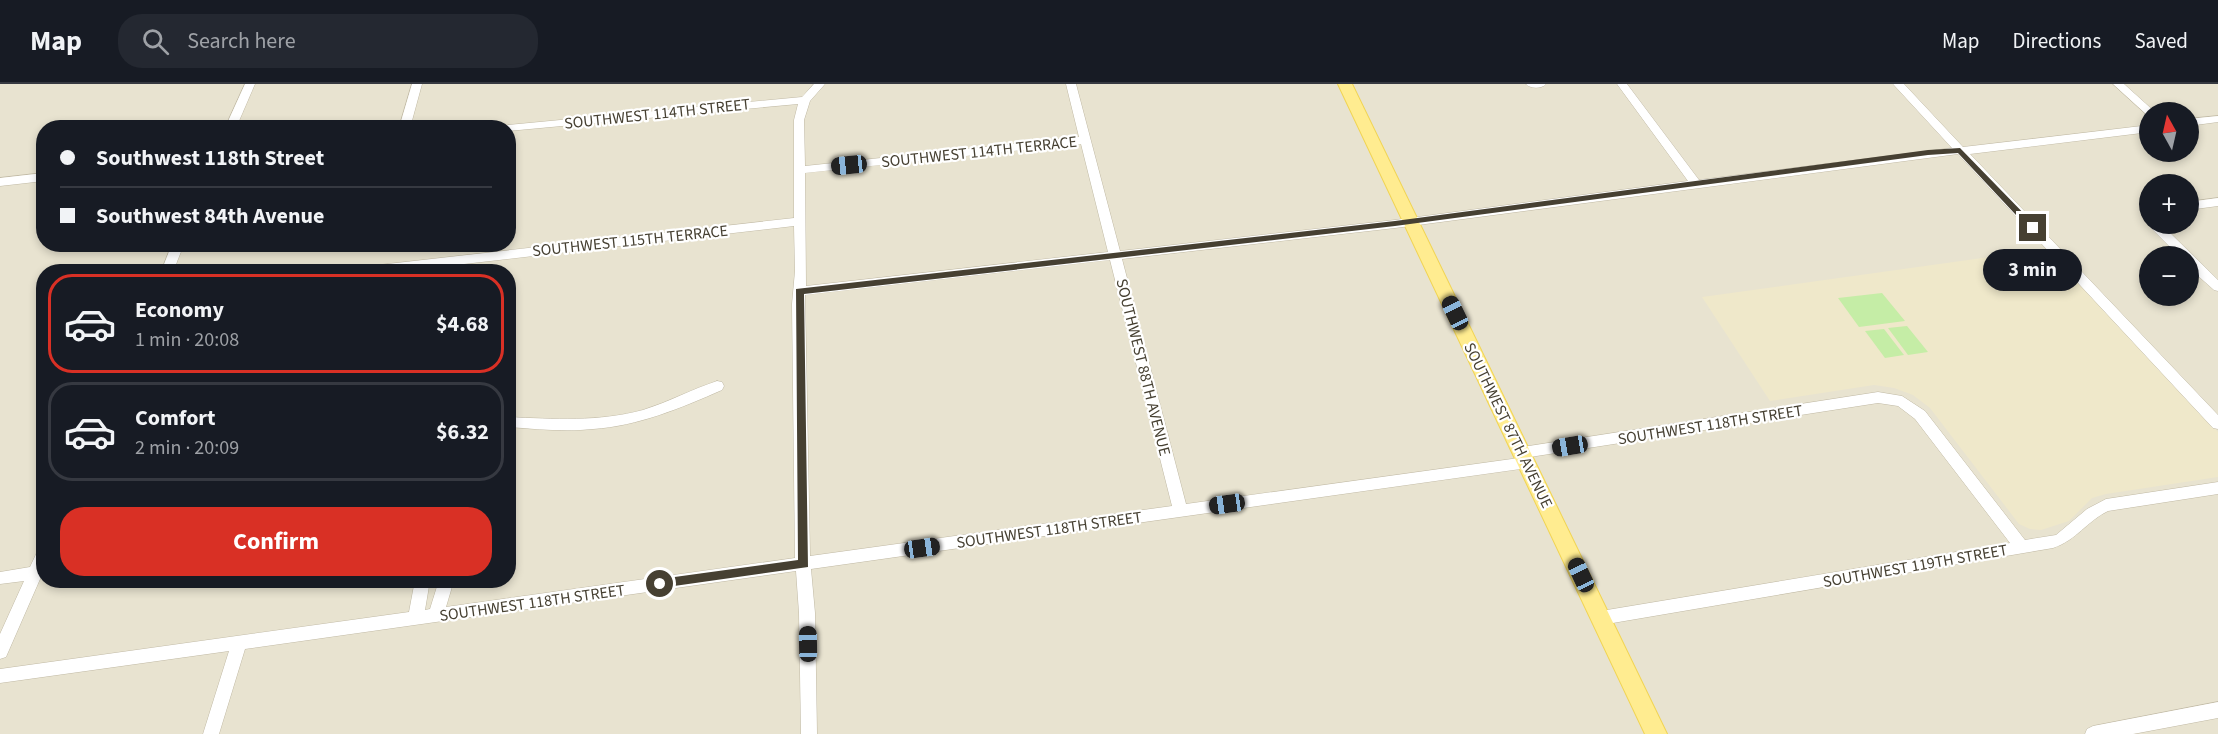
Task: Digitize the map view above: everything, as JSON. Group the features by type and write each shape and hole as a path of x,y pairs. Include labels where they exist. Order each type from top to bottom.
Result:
{"main road":[{"name":"SOUTHWEST 87TH AVENUE","path":"1345,84 1656,734"}],"street":[{"path":"234,120 250,84"},
{"path":"406,120 417,84"},
{"path":"809,734 799,291 799,120 805,100 820,84"},
{"name":"SOUTHWEST 88TH AVENUE","path":"1071,84 1180,510"},
{"path":"1531,84 1541,84"},
{"path":"1622,84 1696,184"},
{"path":"1898,84 2218,424"},
{"path":"2118,84 2139,102"},
{"name":"SOUTHWEST 114TH STREET","path":"516,127 805,100"},
{"path":"2199,122 2218,119"},
{"path":"799,291 1411,221 1928,153 2139,129"},
{"name":"SOUTHWEST 114TH TERRACE","path":"800,170 1087,140"},
{"path":"1,183 36,178"},
{"path":"2199,205 2218,202"},
{"name":"SOUTHWEST 115TH TERRACE","path":"422,264 800,221"},
{"path":"2164,234 2175,246"},
{"path":"2199,269 2218,287"},
{"path":"516,422 570,424 610,422 668,407 717,386"},
{"name":"SOUTHWEST 118TH STREET","path":"0,676 1180,510 1525,457 1871,398 1897,399 1920,415 2022,547"},
{"name":"SOUTHWEST 119TH STREET","path":"1601,618 2062,539 2094,510 2106,505 2218,488"},
{"path":"0,652 36,569"},
{"path":"0,578 34,573"},
{"path":"416,618 422,588"},
{"path":"436,615 444,588"},
{"path":"211,734 239,643"},
{"path":"2093,734 2218,710"}],"shaded area":[{"path":"0,84 2218,84 2218,734 0,734"},
{"path":"2047,249 2218,432 2218,477 2106,494 2092,498 2069,521 2041,530 2030,529 2019,524 1930,408 1913,395 1894,388 1874,385 1770,401 1702,297"}],"green space":[{"path":"1882,293 1905,321 1859,327 1838,298"},
{"path":"1907,326 1928,352 1908,355 1888,328"},
{"path":"1884,329 1904,355 1885,358 1865,331"}],"route":[{"path":"660,584 804,564 799,291 1395,224 1928,153 1960,151 2033,228"}]}
